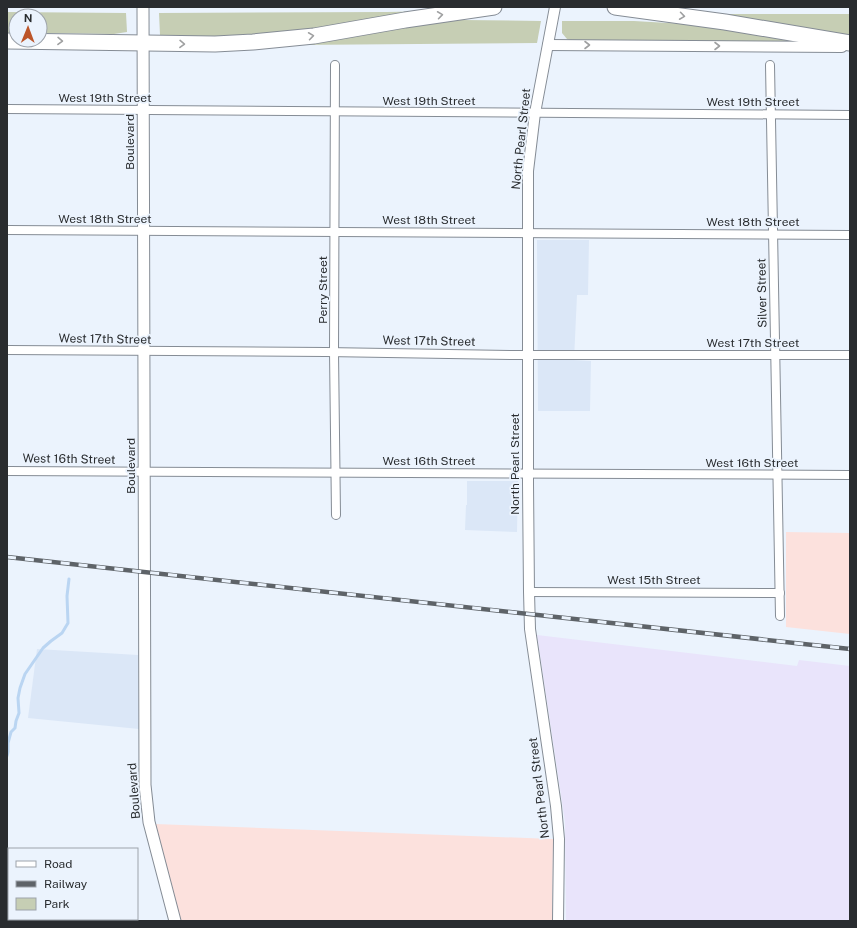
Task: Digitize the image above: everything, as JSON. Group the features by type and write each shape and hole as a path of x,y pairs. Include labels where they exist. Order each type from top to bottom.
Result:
{"highway":[{"path":"7,40 215,44 284,40 494,7"},
{"path":"615,7 718,21 850,43"}],"main road":[{"name":"Boulevard","path":"143,7 145,785 151,829 175,921"}],"street":[{"name":"North Pearl Street","path":"555,7 535,113 528,171 527,233 530,629 556,806 559,839 558,921"},
{"path":"548,45 850,47"},
{"name":"Perry Street","path":"335,65 334,352 336,515"},
{"name":"Silver Street","path":"770,65 780,616"},
{"name":"West 19th Street","path":"7,109 850,115"},
{"name":"West 18th Street","path":"7,230 850,235"},
{"name":"West 17th Street","path":"7,350 528,355 850,356"},
{"name":"West 16th Street","path":"7,471 850,475"},
{"name":"West 15th Street","path":"529,592 780,593"}],"shaded area":[{"path":"537,240 589,240 588,295 577,295 574,360 591,361 590,411 538,411"},
{"path":"467,481 518,481 517,532 465,530"},
{"path":"786,532 850,533 850,634 786,627"},
{"path":"537,635 797,666 799,660 850,666 850,921 566,921 565,822"},
{"path":"37,649 138,655 139,729 28,718"},
{"path":"155,824 553,839 552,921 181,921"}],"green space":[{"path":"435,11 262,36 163,37 160,35 159,13"},
{"path":"7,12 8,12 8,33"},
{"path":"48,12 126,13 127,32 114,34 48,33"},
{"path":"721,14 850,14 850,37"},
{"path":"461,20 541,21 537,43 295,45 425,22"},
{"path":"562,21 634,21 703,25 815,43 572,41 567,39 562,33"}],"waterway":[{"path":"7,756 11,732 15,728 19,713 18,698 25,674 43,648 62,633 68,623 67,596 69,579"}],"railway":[{"path":"7,557 850,649"}]}
